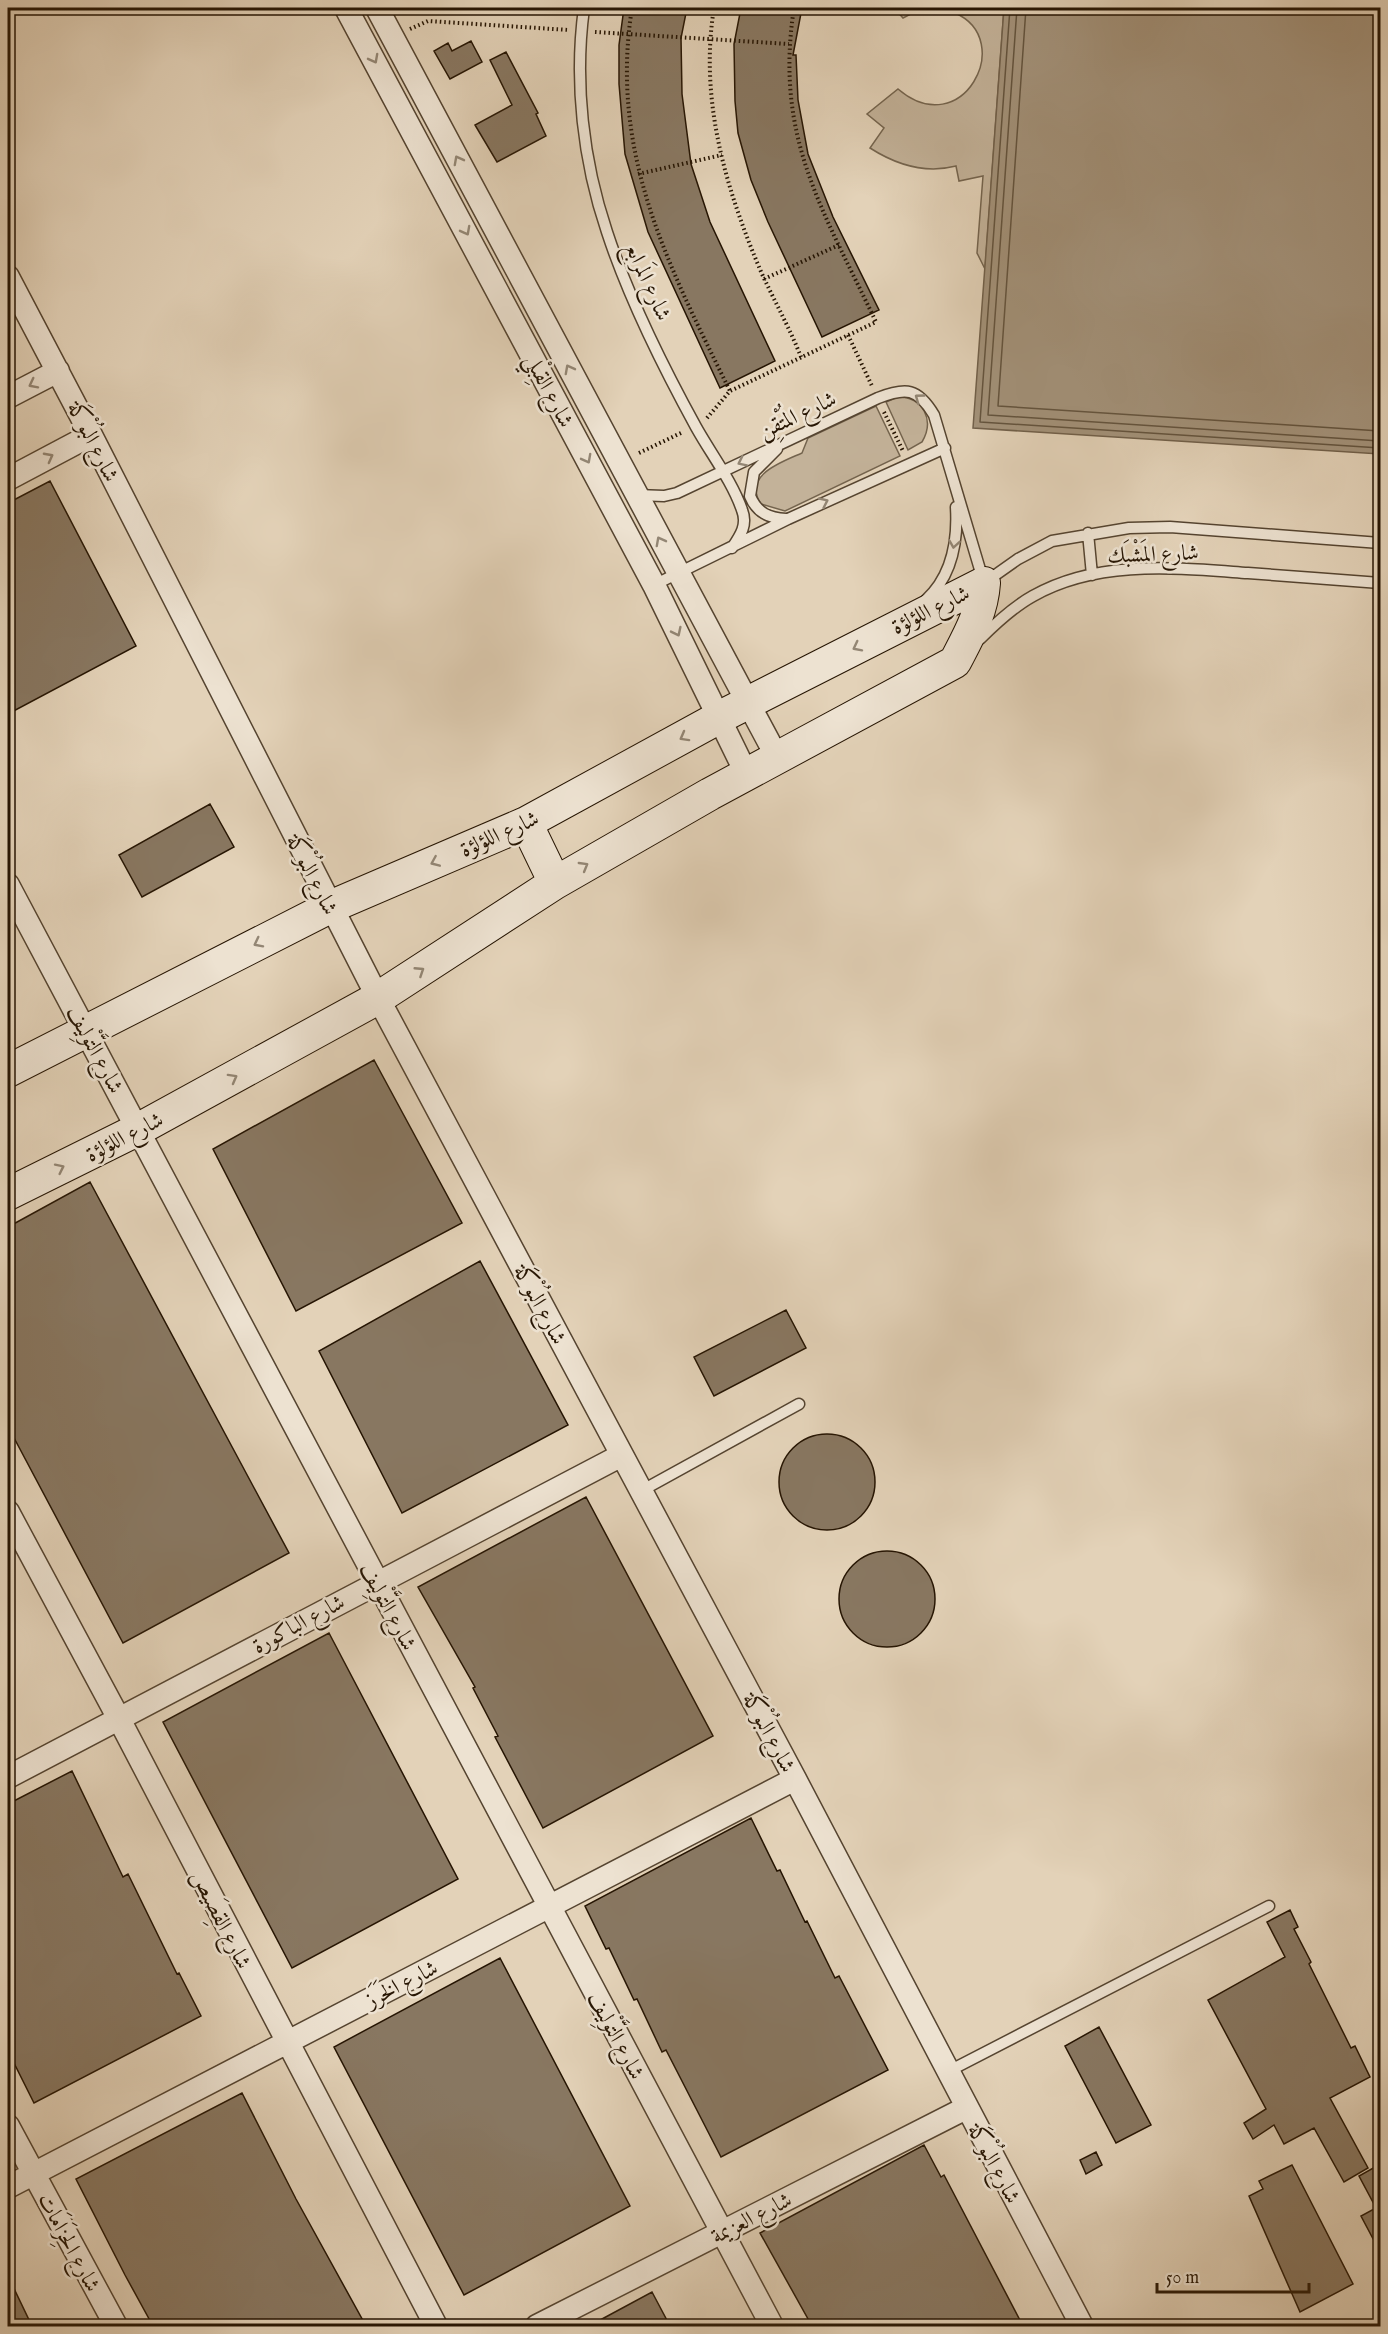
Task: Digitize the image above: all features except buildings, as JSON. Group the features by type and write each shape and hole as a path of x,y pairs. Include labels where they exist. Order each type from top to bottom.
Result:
{"street":[{"name":"شارع القِبْلي","path":"346,8 654,585 747,775"},
{"name":"شارع القِبْلي","path":"377,8 778,759"},
{"name":"شارع البُوْكَة","path":"8,277 91,435 330,907 795,1779 1082,2326"},
{"path":"8,397 57,371"},
{"path":"8,479 91,435"},
{"path":"955,662 976,622 983,602 984,583"},
{"name":"شارع اللؤلؤة","path":"8,1071 330,907 526,823 718,718 984,583"},
{"name":"شارع اللؤلؤة","path":"8,1194 139,1129 378,998 555,883 955,662"},
{"path":"526,823 555,883"},
{"name":"شارع التَّوْلِيف","path":"8,885 772,2326"},
{"name":"شارع الباكورة","path":"8,1777 118,1717 622,1455"},
{"name":"شارع القِصَيص","path":"8,1512 118,1717 286,2043 436,2326"},
{"name":"شارع الخَرَز","path":"8,2187 795,1779"},
{"name":"شارع العزيمة","path":"537,2326 966,2108"},
{"name":"شارع الحِزَامَات","path":"8,2126 116,2326"}],"lane":[{"name":"شارع المَرابع","path":"584,8 580,43 581,105 593,183 624,281 695,425 742,511 743,531 732,548"},
{"name":"شارع المُتْقِن","path":"636,495 664,496 677,493 894,391 915,393 929,406 945,448 954,486 984,583"},
{"path":"789,519 769,517 763,513 753,503 750,488 759,465 792,438"},
{"path":"654,585 789,519 945,448"},
{"path":"903,623 930,597 956,547 954,486"},
{"name":"شارع المَشْبَك","path":"984,583 1018,559 1052,541 1088,533 1170,527 1380,543"},
{"path":"1088,533 1092,575"},
{"name":"شارع المَشْبَك","path":"955,662 999,620 1033,596 1068,581 1092,575 1144,568 1172,568 1380,583"},
{"path":"640,1491 798,1404"},
{"path":"947,2072 1269,1906"}],"path":[{"path":"632,8 628,36 627,104 638,174 658,238 730,390"},
{"path":"714,8 710,94 722,155 744,228 764,279 801,357"},
{"path":"706,420 730,390 876,322 839,245 800,154 788,87 789,44 794,8"},
{"path":"393,37 428,21 570,30"},
{"path":"594,32 628,36 789,44"},
{"path":"638,174 722,155"},
{"path":"764,279 839,245"},
{"path":"639,453 687,430"}],"shaded area":[{"path":"894,8 1004,8 985,269 977,253 983,176 959,181 956,166 922,168 900,163 880,154 870,148 884,128 867,114 898,89 921,103 943,104 961,96 974,82 981,63 981,44 973,26 955,13 942,9 929,9 903,18"},
{"path":"898,397 907,398 920,405 927,418 926,434 922,442 908,450 886,402"},
{"path":"876,406 900,456 785,511 761,504 756,494 757,485 760,477 767,471 802,453 808,438"}],"water":[{"path":"1004,8 1380,8 1380,454 973,428"}]}
